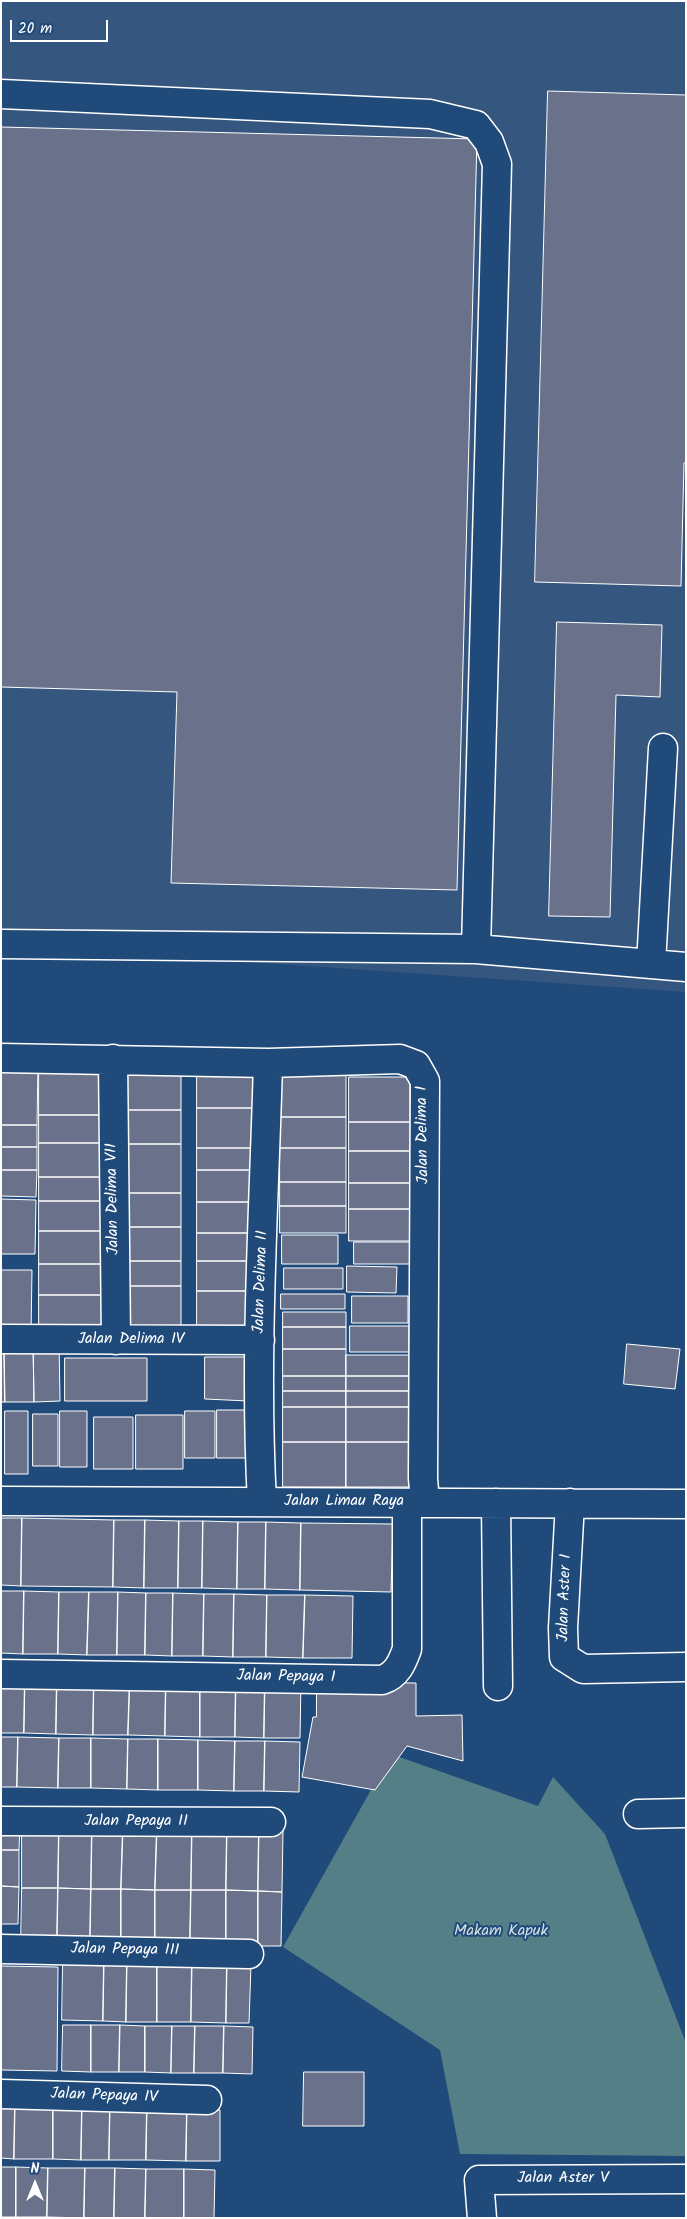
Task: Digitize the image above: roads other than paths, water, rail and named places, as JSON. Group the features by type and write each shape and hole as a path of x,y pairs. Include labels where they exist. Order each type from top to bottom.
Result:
{"street":[{"path":"1,94 430,114 476,124 489,142 497,164 476,949"},
{"path":"651,964 663,748"},
{"path":"1,944 476,949 686,967"},
{"name":"Jalan Delima I","path":"1,1058 268,1063 400,1059 416,1066 425,1081 423,1478 416,1502"},
{"name":"Jalan Delima VII","path":"113,1059 116,1340"},
{"name":"Jalan Delima II","path":"262,1502 260,1465 260,1340 268,1063"},
{"name":"Jalan Delima IV","path":"1,1339 260,1340"},
{"name":"Jalan Limau Raya","path":"1,1501 686,1504"},
{"name":"Jalan Pepaya I","path":"1,1674 382,1680 390,1677 401,1666 407,1649 416,1502"},
{"path":"496,1502 498,1686"},
{"name":"Jalan Aster I","path":"570,1503 563,1628 564,1657 583,1669 686,1667"},
{"path":"638,1814 686,1813"},
{"name":"Jalan Pepaya II","path":"1,1821 271,1822"},
{"name":"Jalan Pepaya III","path":"1,1949 249,1954"},
{"name":"Jalan Pepaya IV","path":"1,2094 207,2100"},
{"name":"Jalan Aster V","path":"482,2218 479,2180 686,2179"}],"park label":[{"name":"Makam Kapuk","path":"501,1932"}]}
